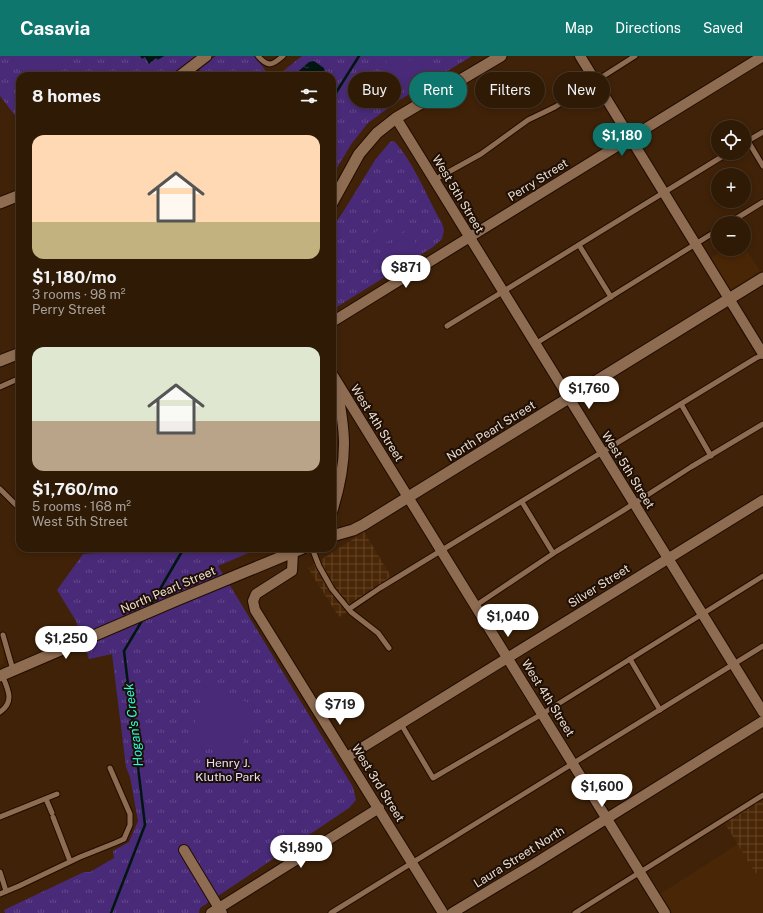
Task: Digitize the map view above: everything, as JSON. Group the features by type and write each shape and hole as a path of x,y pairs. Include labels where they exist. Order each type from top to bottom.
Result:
{"street":[{"path":"185,72 206,56"},
{"path":"336,196 360,154 377,133 396,118 501,56"},
{"path":"580,56 590,72"},
{"name":"Perry Street","path":"336,320 763,56"},
{"path":"610,106 763,354"},
{"name":"West 5th Street","path":"396,118 502,292 763,712"},
{"path":"0,203 16,197"},
{"name":"North Pearl Street","path":"336,535 363,525 763,278"},
{"path":"0,361 16,355"},
{"name":"West 4th Street","path":"336,381 665,913"},
{"path":"336,391 344,443 342,470 336,495"},
{"name":"Silver Street","path":"346,757 763,500"},
{"name":"North Pearl Street","path":"1,676 293,552"},
{"name":"West 3rd Street","path":"297,552 292,571 256,594 253,601 255,610 443,913"},
{"name":"Laura Street North","path":"452,913 537,862 763,721"},
{"path":"184,850 217,911 379,808"}],"lane":[{"path":"258,56 264,63 270,64 284,56"},
{"path":"609,72 635,56"},
{"path":"434,180 481,154 528,120 553,108"},
{"path":"751,139 763,132"},
{"path":"751,149 763,166"},
{"path":"447,326 717,160"},
{"path":"740,216 763,202"},
{"path":"535,344 711,235"},
{"path":"579,244 611,297"},
{"path":"349,609 380,588 763,354"},
{"path":"0,387 16,380"},
{"path":"681,404 711,456"},
{"path":"475,606 553,554 763,424"},
{"path":"0,490 16,505"},
{"path":"522,502 553,554"},
{"path":"314,552 319,566 332,589 349,609 378,633 389,648"},
{"path":"401,724 433,778 542,714 763,576"},
{"path":"3,635 13,670"},
{"path":"331,913 763,646"},
{"path":"630,659 660,710"},
{"path":"0,712 9,701 10,693 1,676"},
{"path":"0,894 70,861 124,839 130,825 130,814 110,768"},
{"path":"0,817 57,794"},
{"path":"575,913 763,795"},
{"path":"46,799 70,861"},
{"path":"0,872 6,891"}],"shaded area":[{"path":"714,256 750,256 760,271 730,290 711,258"},
{"path":"364,532 395,583 339,617 308,568 333,552 336,552 336,550"},
{"path":"0,643 3,649 4,664 0,665"},
{"path":"763,793 763,870 756,874 722,819"},
{"path":"738,844 756,874 763,870 763,913 672,913 660,894"}],"green space":[{"path":"0,56 198,56 177,72 16,72 16,117 0,96"},
{"path":"9,56 71,56 51,72 21,72"},
{"path":"216,56 254,56 267,72 202,72 199,69"},
{"path":"302,56 472,56 446,72 409,72 409,94 401,99 401,72 348,72 348,108 388,108 368,123 352,143 336,169 336,72 282,72"},
{"path":"383,56 406,56 389,66"},
{"path":"418,56 425,56 433,69 428,72 409,72 409,84 402,88 401,72 392,72"},
{"path":"394,141 414,170 442,223 444,230 442,239 433,247 336,308 336,222 375,160 390,142"},
{"path":"400,217 407,229 382,245 374,233"},
{"path":"410,233 417,245 391,261 384,249"},
{"name":"Henry J. Klutho Park","path":"111,552 251,552 218,566 353,787 356,800 349,808 200,908 199,913 5,913 4,910 84,872 90,872 114,858 113,851 129,842 138,821 130,777 126,767 112,654 89,659 76,621 57,590 83,554"},
{"path":"204,687 255,705 239,755 189,745"}],"water":[{"path":"140,56 164,56 158,60 156,58 149,64 145,57 142,59"},
{"path":"314,61 324,68 325,72 298,72 309,62"}],"waterway":[{"name":"Hogan's Creek","path":"336,93 359,56"},
{"name":"Hogan's Creek","path":"149,608 182,552"},
{"name":"Hogan's Creek","path":"111,913 145,825 124,651 143,619"}]}
